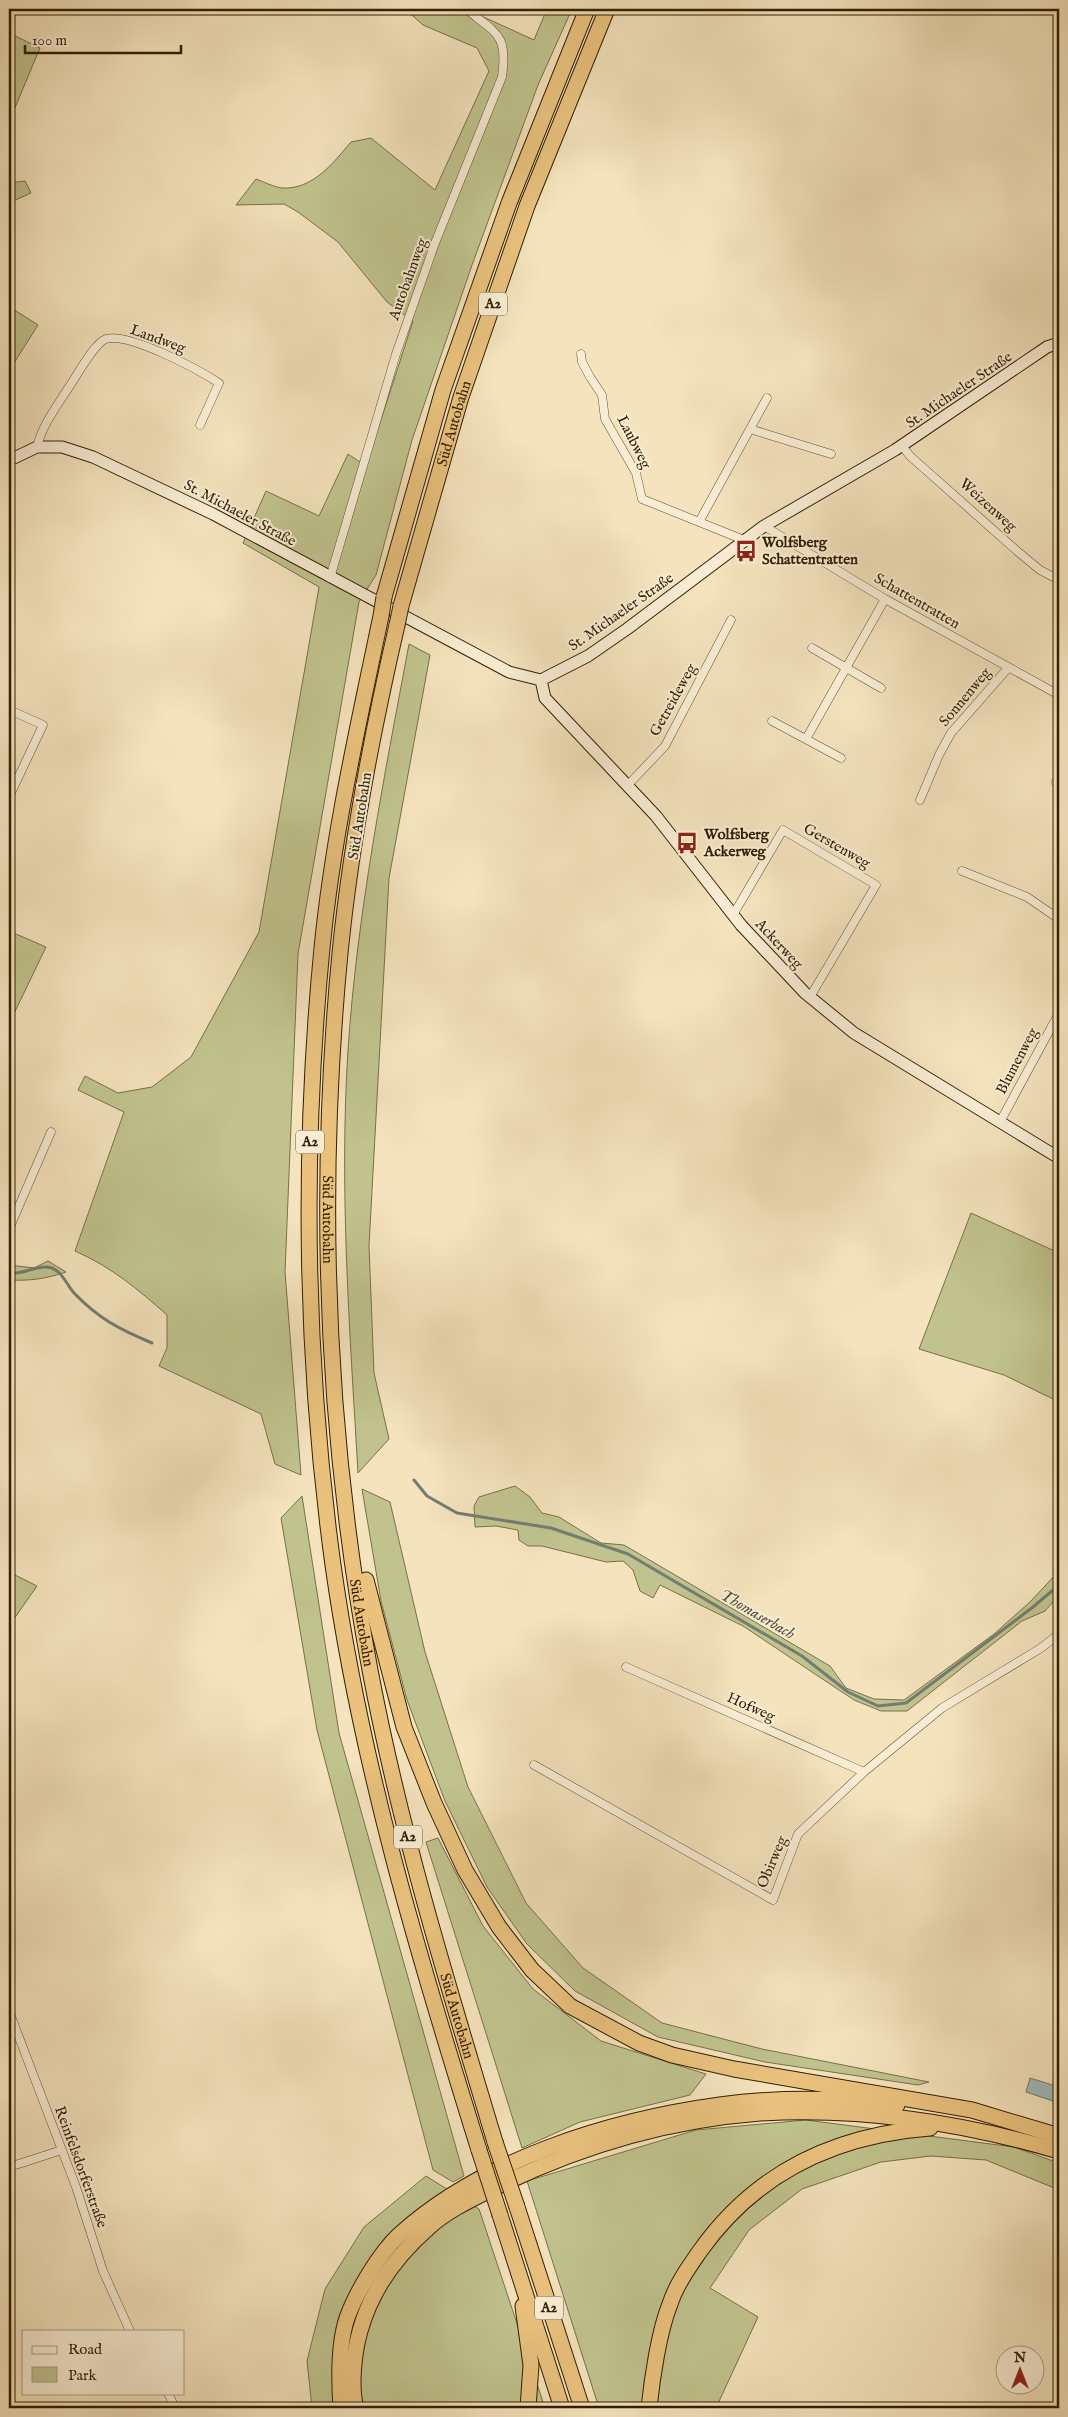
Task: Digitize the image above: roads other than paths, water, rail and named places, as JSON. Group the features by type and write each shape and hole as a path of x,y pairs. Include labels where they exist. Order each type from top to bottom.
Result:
{"highway":[{"name":"Süd Autobahn","path":"562,2408 426,1982 375,1787 351,1670 333,1566 314,1375 308,1225 312,1072 322,955 344,795 384,596 443,390 509,203 587,9"},
{"name":"Süd Autobahn","path":"582,2408 495,2142 446,1979 394,1786 370,1668 347,1527 335,1413 327,1224 331,1073 340,950 362,798 377,711 401,606 461,396 527,206 607,9"},
{"path":"347,1527 362,1561 370,1601 404,1727 434,1803 465,1870 499,1926 532,1970 570,2006 639,2043 672,2055 734,2069 972,2110 1059,2136"},
{"path":"341,2408 338,2374 347,2319 370,2273 398,2237 438,2204 470,2184 526,2158 599,2131 666,2114 721,2105 767,2101 884,2103 1018,2124"},
{"path":"356,2408 354,2350 369,2300 398,2259 429,2226 472,2199 535,2168 595,2145 679,2125 759,2114 823,2112 900,2117 1022,2140 1059,2151"},
{"path":"649,2408 670,2304 691,2264 716,2228 750,2196 785,2170 828,2149 852,2140 896,2130 950,2127"},
{"path":"520,2277 525,2335 531,2365 528,2408"}],"main road":[{"name":"St. Michaeler Straße","path":"10,460 37,447 62,448 93,457 213,514 509,672 541,680 588,656 764,526 902,446 1047,347 1059,343"},
{"name":"Ackerweg","path":"541,680 545,698 656,816 733,915 810,997 854,1033 1059,1158"}],"street":[{"name":"Autobahnweg","path":"330,578 396,354 435,243 502,77 506,54 498,34 466,9"},
{"name":"Landweg","path":"37,447 40,434 59,402 95,348 106,339 117,339 176,358 219,383 200,425"},
{"name":"Laubweg","path":"581,354 582,362 602,395 605,419 636,473 642,499 744,540"},
{"path":"699,522 767,398"},
{"path":"750,429 831,454"},
{"name":"Weizenweg","path":"902,446 910,456 1017,551 1040,570 1059,580"},
{"name":"Schattentratten","path":"764,526 885,599 1059,695"},
{"path":"806,739 885,599"},
{"name":"Getreideweg","path":"628,786 665,746 731,620"},
{"path":"812,648 881,688"},
{"name":"Sonnenweg","path":"920,800 939,755 951,733 1008,668"},
{"path":"9,797 43,725 12,711"},
{"path":"772,721 841,758"},
{"name":"Gerstenweg","path":"733,915 783,830 876,885 810,997"},
{"path":"962,871 1027,897 1059,919"},
{"name":"Blumenweg","path":"1000,1122 1059,1013"},
{"path":"9,1229 51,1132"},
{"name":"Obirweg","path":"534,1765 773,1900 798,1834 864,1772 942,1708 1041,1648 1059,1634"},
{"name":"Hofweg","path":"626,1667 864,1772"},
{"name":"Reinfelsdorferstraße","path":"9,2011 62,2150 103,2271 130,2330"},
{"path":"9,2038 18,2034"},
{"path":"9,2167 62,2150"},
{"path":"168,2394 175,2408"}],"water":[{"path":"1030,2078 1059,2087 1059,2103 1026,2092"}],"waterway":[{"name":"Thomaserbach","path":"9,1273 19,1273 42,1267 52,1268 60,1273 74,1293 101,1317 119,1328 152,1343"},
{"name":"Thomaserbach","path":"414,1480 427,1496 457,1513 551,1528 628,1554 802,1656 848,1692 878,1706 906,1703 1033,1607 1059,1585"}],"place":[{"name":"Wolfsberg Schattentratten","path":"746,551"},
{"name":"Wolfsberg Ackerweg","path":"687,843"}]}
